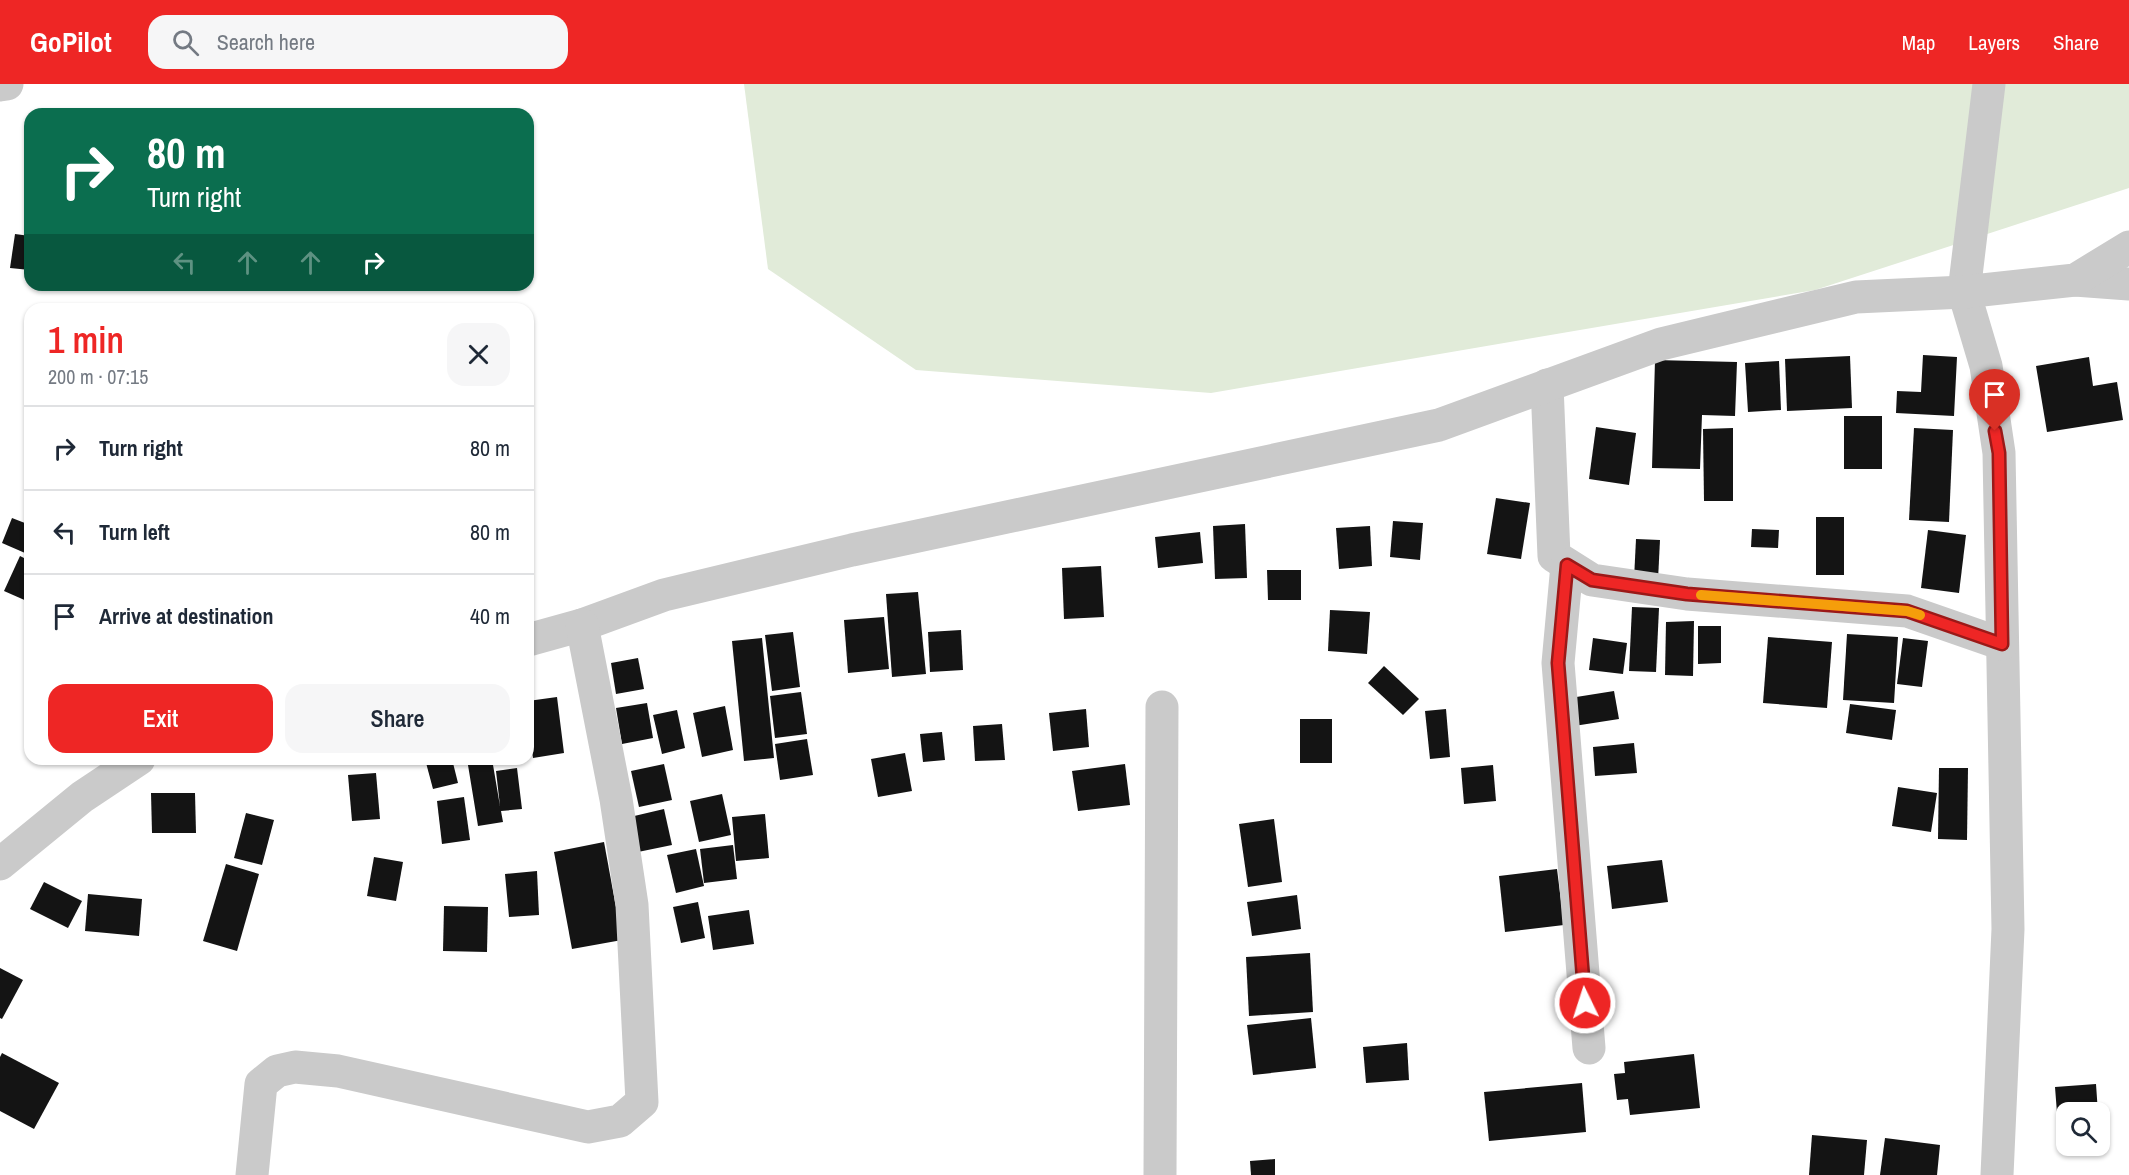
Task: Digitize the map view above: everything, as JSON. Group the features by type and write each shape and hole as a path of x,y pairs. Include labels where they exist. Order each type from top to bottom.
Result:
{"street":[{"path":"0,85 7,84"},
{"path":"1989,84 1964,292 1986,366 1999,453 2008,929 1997,1175"},
{"path":"2075,280 2129,247"},
{"path":"534,638 582,625 664,595 852,550 1439,425 1661,344 1856,297 1964,292 2075,280 2129,284"},
{"path":"1546,386 1554,556 1592,580 1687,594 1907,611 2002,644"},
{"path":"1567,565 1558,663 1588,1048"},
{"path":"252,1175 261,1084 278,1071 295,1067 338,1071 588,1127 620,1121 642,1102 632,905 616,799 582,625"},
{"path":"1160,1175 1158,1143 1162,707"},
{"path":"0,864 82,797 130,765"}],"green space":[{"path":"744,84 2129,84 2129,188 1815,290 1211,393 916,370 768,269"}],"building":[{"path":"15,234 24,235 24,269 10,268"},
{"path":"1923,355 1957,357 1954,416 1896,413 1897,391 1921,392"},
{"path":"1850,356 1852,408 1787,411 1785,359"},
{"path":"2089,357 2093,386 2117,382 2123,420 2047,432 2036,366"},
{"path":"1655,360 1737,362 1735,416 1702,415 1700,469 1652,468"},
{"path":"1779,361 1781,410 1748,412 1745,363"},
{"path":"1844,416 1882,416 1882,469 1844,469"},
{"path":"1596,427 1636,433 1629,485 1589,479"},
{"path":"1733,428 1733,501 1704,501 1703,429"},
{"path":"1914,428 1953,430 1949,522 1909,520"},
{"path":"1496,498 1530,503 1521,559 1487,554"},
{"path":"1816,517 1844,517 1844,575 1816,575"},
{"path":"12,518 24,523 24,553 2,543"},
{"path":"1393,521 1423,523 1420,560 1390,557"},
{"path":"1245,524 1247,578 1215,579 1213,526"},
{"path":"1370,526 1372,566 1339,569 1336,528"},
{"path":"1752,529 1779,530 1778,548 1751,547"},
{"path":"1928,530 1966,535 1959,593 1921,588"},
{"path":"1200,532 1203,563 1158,568 1155,537"},
{"path":"1636,539 1660,540 1658,580 1634,579"},
{"path":"20,556 24,558 24,600 4,591"},
{"path":"1101,566 1104,617 1064,619 1062,568"},
{"path":"1267,570 1301,570 1301,600 1268,600"},
{"path":"918,592 926,674 892,677 886,594"},
{"path":"1632,607 1659,608 1656,672 1629,671"},
{"path":"1330,610 1370,612 1367,654 1328,651"},
{"path":"884,617 889,669 848,673 844,620"},
{"path":"1694,621 1693,676 1665,675 1666,622"},
{"path":"1698,626 1721,626 1721,663 1698,664"},
{"path":"961,630 963,670 930,672 928,632"},
{"path":"793,632 800,687 772,691 765,635"},
{"path":"1847,634 1898,637 1894,703 1843,700"},
{"path":"1768,637 1832,642 1827,708 1763,703"},
{"path":"762,638 774,758 744,761 732,641"},
{"path":"1593,638 1627,643 1623,674 1589,670"},
{"path":"1903,638 1928,641 1922,687 1897,684"},
{"path":"638,658 644,689 616,694 611,663"},
{"path":"1384,666 1419,699 1403,715 1368,683"},
{"path":"1614,691 1619,719 1574,726 1570,698"},
{"path":"801,692 807,734 775,738 770,696"},
{"path":"557,697 564,753 534,758 534,700"},
{"path":"647,703 653,738 622,744 616,708"},
{"path":"1850,704 1896,710 1892,740 1846,733"},
{"path":"725,706 733,750 702,757 693,713"},
{"path":"1086,709 1089,747 1053,751 1049,713"},
{"path":"1446,709 1450,757 1430,759 1425,711"},
{"path":"677,710 685,748 662,754 653,715"},
{"path":"1300,719 1332,719 1332,763 1300,763"},
{"path":"1002,724 1005,760 975,761 973,726"},
{"path":"942,732 945,760 923,762 920,734"},
{"path":"807,739 813,775 780,780 775,744"},
{"path":"1634,743 1637,773 1595,776 1593,747"},
{"path":"905,753 912,791 878,797 871,759"},
{"path":"664,764 672,800 639,807 631,771"},
{"path":"1125,764 1130,805 1078,811 1072,771"},
{"path":"427,765 454,765 458,783 433,789"},
{"path":"468,765 493,765 500,806 496,771 517,768 522,809 501,811 503,822 478,826"},
{"path":"1493,765 1496,801 1464,804 1461,768"},
{"path":"1939,768 1968,768 1967,840 1938,839"},
{"path":"376,773 380,819 352,821 348,775"},
{"path":"1898,787 1937,793 1931,832 1892,826"},
{"path":"151,793 195,793 196,833 152,833"},
{"path":"722,794 731,835 699,842 690,801"},
{"path":"464,797 470,840 442,844 437,801"},
{"path":"664,809 672,845 638,852 630,817"},
{"path":"246,813 274,820 262,865 234,858"},
{"path":"765,814 769,858 736,861 732,817"},
{"path":"1274,819 1282,882 1248,887 1239,824"},
{"path":"604,842 622,940 572,949 554,852"},
{"path":"733,845 737,879 704,883 700,849"},
{"path":"696,849 704,886 676,893 667,855"},
{"path":"374,857 403,862 396,901 367,896"},
{"path":"1662,860 1668,902 1612,909 1607,866"},
{"path":"226,864 259,874 237,951 203,941"},
{"path":"1557,869 1564,925 1505,932 1499,876"},
{"path":"537,871 539,915 509,917 505,874"},
{"path":"44,882 82,901 68,928 30,909"},
{"path":"88,894 142,899 139,936 85,931"},
{"path":"1297,895 1301,929 1252,936 1247,902"},
{"path":"698,902 705,938 681,943 673,907"},
{"path":"444,906 488,907 487,952 443,951"},
{"path":"749,910 754,944 713,950 708,916"},
{"path":"1310,953 1313,1012 1249,1016 1246,957"},
{"path":"0,968 23,980 2,1019 0,1018"},
{"path":"1311,1018 1316,1068 1253,1075 1247,1025"},
{"path":"1407,1043 1409,1080 1366,1083 1363,1047"},
{"path":"2,1053 59,1083 34,1129 0,1111 0,1057"},
{"path":"1694,1054 1700,1108 1630,1115 1628,1099 1617,1100 1614,1074 1625,1073 1624,1062"},
{"path":"1582,1083 1586,1132 1489,1141 1484,1092"},
{"path":"2096,1084 2097,1102 2056,1102 2055,1087"},
{"path":"1812,1135 1867,1140 1864,1175 1809,1175"},
{"path":"1885,1138 1940,1145 1937,1175 1880,1175"},
{"path":"1275,1159 1275,1175 1251,1175 1250,1161"}],"slow traffic":[{"path":"1701,595 1907,611 1920,615"}],"route":[{"path":"1585,1003 1558,663 1567,565 1592,580 1687,594 1907,611 2002,644 1999,453 1995,431"}]}
